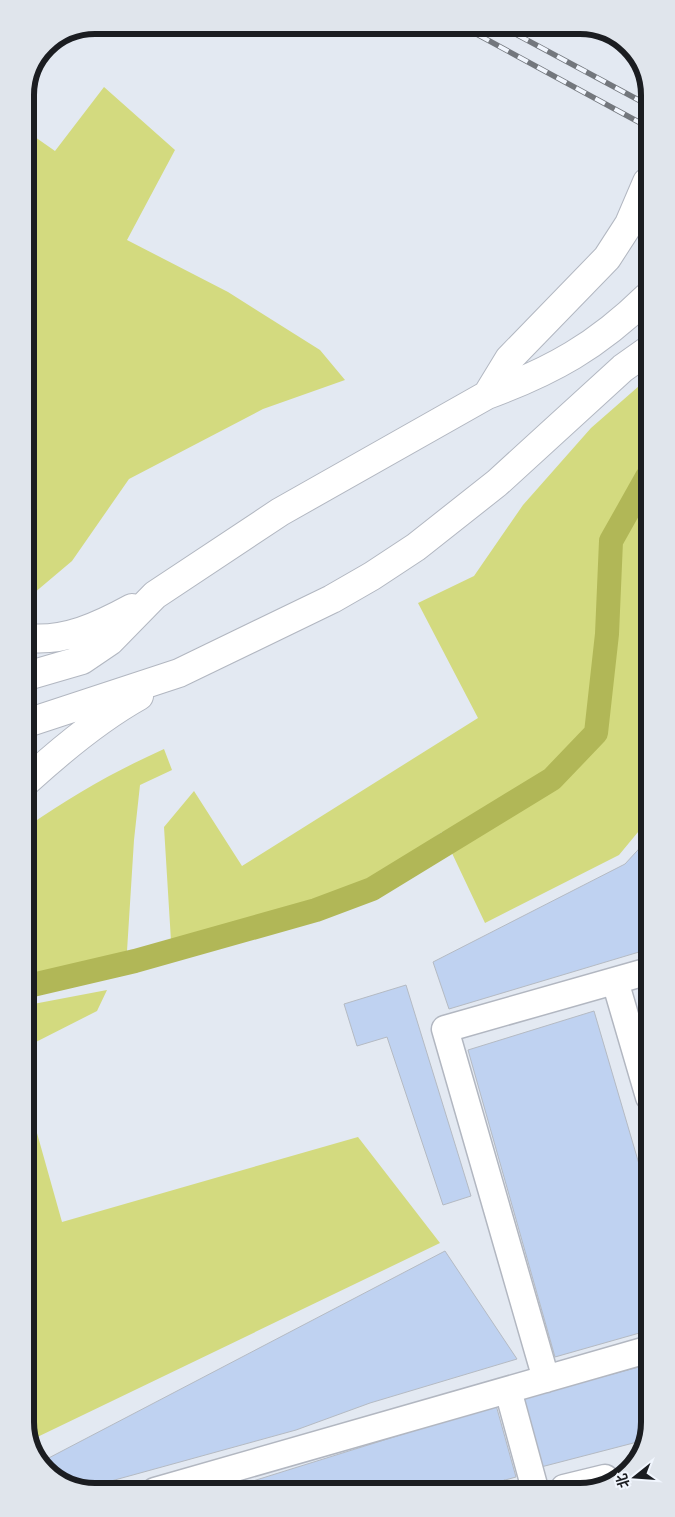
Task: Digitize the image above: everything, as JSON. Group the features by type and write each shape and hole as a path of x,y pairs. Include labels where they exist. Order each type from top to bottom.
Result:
{"highway":[{"path":"486,395 509,359 607,258 629,224 641,194"},
{"path":"34,638 63,637 92,628 155,595 280,512 486,395 539,375 572,356 617,326 641,303"},
{"path":"623,368 641,346"},
{"path":"34,775 54,756 118,708 180,673 332,599 416,547 497,484 623,368 641,355"},
{"path":"34,674 82,660 110,641 155,595"},
{"path":"34,721 180,673"}],"lane":[{"path":"546,1379 445,1029 641,973"},
{"path":"616,981 641,1069"},
{"path":"183,1483 641,1352"},
{"path":"508,1390 533,1483"}],"green space":[{"path":"104,87 175,150 127,240 228,292 320,350 345,380 263,409 129,479 72,561 34,593 34,136 55,151"},
{"path":"641,384 641,828 619,855 485,923 442,832 385,873 266,916 171,941 164,827 194,791 242,866 478,718 418,603 474,576 523,505 591,428"},
{"path":"164,749 172,770 140,785 134,840 127,951 34,977 34,822 60,805 128,766"},
{"path":"107,990 97,1011 34,1043 34,1004"},
{"path":"34,1122 62,1222 358,1137 440,1243 36,1438 34,1430"}],"building":[{"path":"641,847 641,951 449,1009 433,962 625,864"},
{"path":"406,985 471,1196 443,1205 387,1037 357,1046 344,1004"},
{"path":"594,1011 641,1171 641,1333 555,1357 468,1050"},
{"path":"445,1251 517,1359 370,1403 296,1430 104,1483 91,1483 71,1479 58,1471 47,1459"},
{"path":"641,1366 641,1430 638,1442 541,1467 523,1398"},
{"path":"496,1405 516,1477 494,1483 247,1483"},
{"path":"505,1480 506,1483 494,1483"}],"waterway":[{"path":"34,985 135,961 316,910 372,889 552,779 596,733 607,634 611,541 641,488"}],"railway":[{"path":"477,34 641,123"},
{"path":"516,34 641,101"}]}
